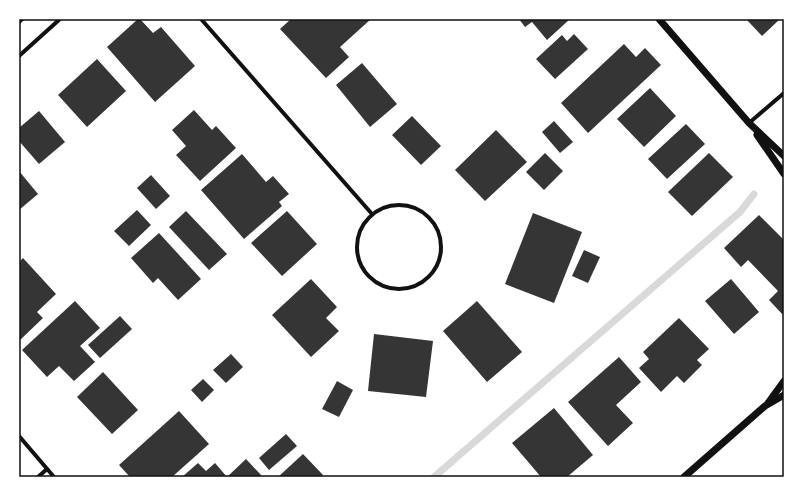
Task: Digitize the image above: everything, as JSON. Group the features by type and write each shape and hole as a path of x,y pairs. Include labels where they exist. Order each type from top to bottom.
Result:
{"street":[{"path":"19,56 60,19"},
{"path":"201,19 372,214"},
{"path":"659,19 749,124 784,174"},
{"path":"749,124 784,93"},
{"path":"749,124 784,156"},
{"path":"396,204 409,206 421,211 431,220 438,231 441,244 440,257 434,269 425,280 412,287 397,289 383,286 371,279 366,273 357,254 357,239 362,225 372,214 383,207 396,204"},
{"path":"765,406 784,381"},
{"path":"684,477 765,406 784,395"},
{"path":"19,436 54,477"},
{"path":"38,477 47,469"}],"path":[{"path":"19,22 23,19"}],"building":[{"path":"138,19 140,19 153,33 161,27 195,66 155,102 107,47"},
{"path":"291,19 371,19 340,47 349,57 326,78 280,29"},
{"path":"519,19 570,19 547,40 532,22 525,27"},
{"path":"746,19 780,19 762,36"},
{"path":"574,34 588,49 555,79 536,59 562,35 567,41"},
{"path":"624,44 636,57 645,48 661,65 588,133 561,103"},
{"path":"97,59 126,91 87,127 58,95"},
{"path":"362,63 397,104 370,127 336,85"},
{"path":"650,88 676,116 644,147 617,119"},
{"path":"194,110 212,130 216,126 236,148 200,181 176,155 186,146 172,130"},
{"path":"39,111 65,142 39,164 19,141 19,128"},
{"path":"412,116 441,146 421,165 392,135"},
{"path":"554,121 573,142 560,153 542,132"},
{"path":"686,124 705,144 667,179 648,159"},
{"path":"496,130 527,162 485,201 455,170"},
{"path":"545,153 563,171 544,190 526,172"},
{"path":"709,153 733,177 692,216 668,192"},
{"path":"242,154 266,182 273,176 289,194 279,202 282,206 244,239 201,190"},
{"path":"19,171 38,194 19,210"},
{"path":"151,175 170,196 156,209 137,188"},
{"path":"137,210 151,225 129,246 114,231"},
{"path":"186,211 227,254 209,270 169,227"},
{"path":"287,211 317,244 282,276 251,243"},
{"path":"533,213 582,232 554,303 505,284"},
{"path":"759,215 784,240 783,315 769,300 778,291 748,260 741,267 724,248"},
{"path":"159,233 201,279 178,300 158,278 153,283 131,258"},
{"path":"584,250 600,257 588,283 572,276"},
{"path":"23,258 56,294 37,312 43,318 19,341 19,262"},
{"path":"311,279 337,307 326,318 339,331 311,357 272,315"},
{"path":"731,279 759,312 734,334 705,301"},
{"path":"75,301 100,328 80,346 95,362 74,381 59,366 47,377 22,350"},
{"path":"477,301 522,352 487,382 443,331"},
{"path":"120,316 132,329 100,358 88,345"},
{"path":"679,318 709,349 697,360 702,365 684,383 677,376 661,392 639,368 649,359 643,352"},
{"path":"374,334 433,341 426,397 368,391"},
{"path":"231,354 243,367 226,383 213,370"},
{"path":"619,357 641,382 616,405 633,423 608,446 568,402"},
{"path":"103,372 138,410 112,434 77,397"},
{"path":"203,379 214,390 202,402 191,390"},
{"path":"337,381 353,390 339,417 322,409"},
{"path":"554,408 593,455 567,477 541,477 512,443"},
{"path":"179,411 209,444 172,477 130,477 119,465"},
{"path":"286,434 297,446 269,470 259,458"},
{"path":"303,454 323,475 321,477 278,477"},
{"path":"246,459 261,475 259,477 227,477"},
{"path":"198,463 206,471 215,463 227,477 182,477"}],"waterway":[{"path":"434,477 740,212 754,194"}]}
